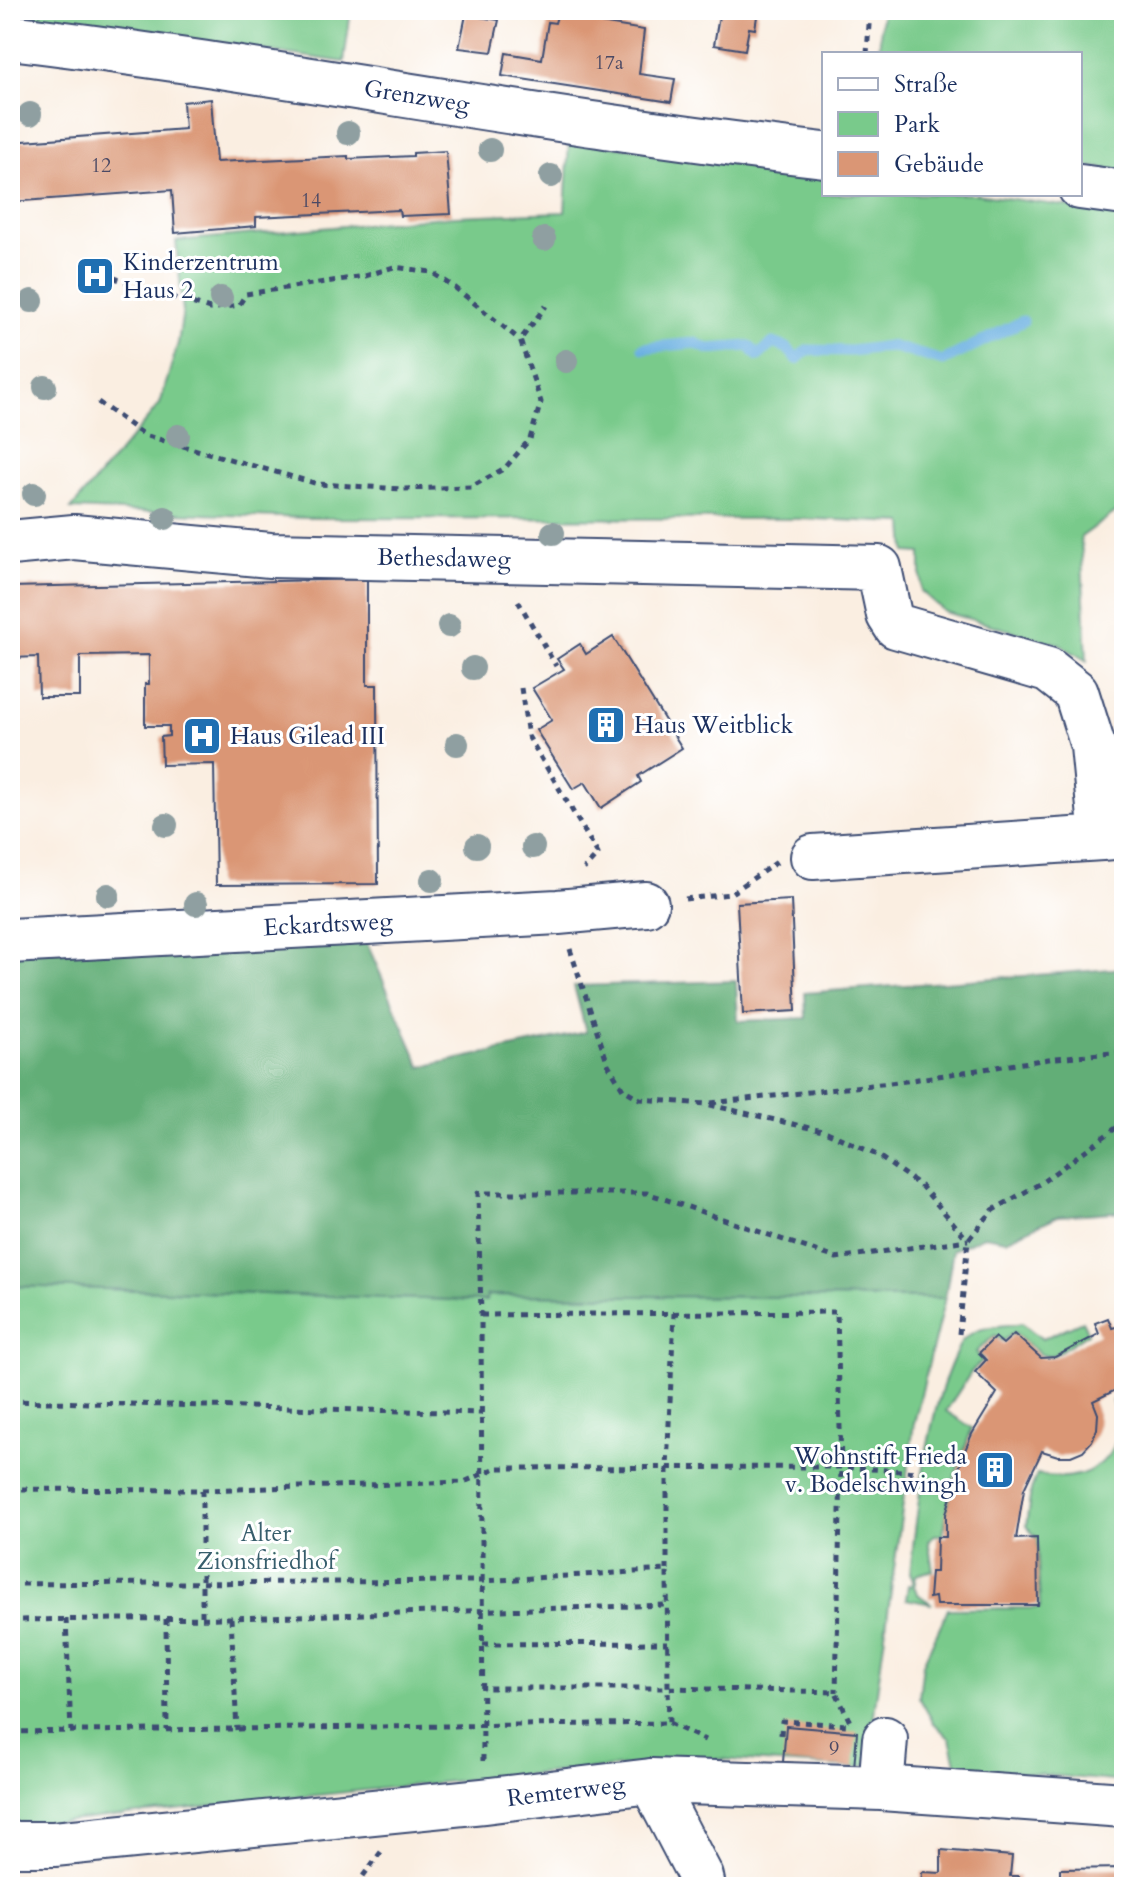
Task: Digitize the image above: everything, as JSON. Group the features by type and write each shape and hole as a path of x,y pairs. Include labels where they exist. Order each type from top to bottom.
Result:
{"street":[{"name":"Grenzweg","path":"10,37 304,77 581,122 822,155"},
{"path":"1082,187 1124,193"},
{"name":"Bethesdaweg","path":"10,543 74,537 270,555 879,568 882,592 896,626 1048,670 1076,692 1093,746 1113,837"},
{"path":"813,857 1113,837"},
{"name":"Eckardtsweg","path":"10,941 558,912 646,904"},
{"path":"881,1788 885,1739"},
{"path":"651,1781 701,1877 703,1887"},
{"name":"Remterweg","path":"10,1844 54,1844 651,1781 881,1788 1124,1805"}],"path":[{"path":"867,52 870,10"},
{"path":"98,402 144,435 318,484 402,489 471,487 505,468 530,439 541,402 520,340 431,272 394,267 365,276 246,294 239,305 210,309 102,274"},
{"path":"520,340 546,306"},
{"path":"493,559 556,666"},
{"path":"521,688 528,736 598,854 568,886 558,912 608,1064 623,1089 640,1099 706,1104 827,1132 877,1155 922,1187 968,1240"},
{"path":"646,904 730,894 776,862 813,857"},
{"path":"706,1104 899,1082 1055,1058 1124,1052"},
{"path":"959,1334 968,1240 993,1210 1041,1183 1124,1122"},
{"path":"483,1727 478,1193 647,1193 836,1258 968,1240"},
{"path":"481,1315 837,1312 841,1467 836,1692 851,1726 782,1721 781,1735"},
{"path":"669,1723 667,1468 674,1313"},
{"path":"10,1401 482,1413"},
{"path":"10,1489 202,1490 464,1482 496,1468 841,1467 917,1472"},
{"path":"202,1490 202,1619"},
{"path":"10,1584 483,1581 667,1570"},
{"path":"10,1620 202,1619 667,1605"},
{"path":"231,1618 237,1730"},
{"path":"66,1619 71,1731"},
{"path":"166,1619 167,1730"},
{"path":"483,1644 668,1643"},
{"path":"483,1688 836,1692"},
{"path":"10,1732 669,1723 705,1740"},
{"path":"385,1811 388,1837 378,1860 357,1884 395,1887"}],"green space":[{"path":"10,10 351,10 344,62 10,14"},
{"path":"882,10 1124,10 1124,172 1082,165 1082,52 879,52"},
{"path":"569,140 822,174 822,196 991,196 1124,214 1124,506 1081,537 1087,661 1059,644 945,612 921,591 921,553 906,552 904,523 815,519 307,518 71,509 160,404 178,343 183,311 176,241 455,216 565,212"},
{"path":"362,932 421,1067 586,1032 574,986 736,981 738,1021 806,1018 805,993 1124,968 1124,1211 1058,1216 1006,1240 984,1236 953,1250 945,1298 487,1295 486,1301 10,1286 10,950"},
{"name":"Alter Zionsfriedhof","path":"10,1286 485,1301 487,1295 945,1298 914,1423 867,1765 857,1768 718,1759 483,1778 60,1822 10,1823"},
{"path":"1082,1321 1088,1333 1054,1355 1041,1355 1014,1332 1003,1341 995,1335 976,1352 983,1360 972,1371 946,1411 972,1428 952,1484 943,1535 935,1535 928,1540 933,1570 916,1575 914,1587 932,1604 906,1599 908,1585 911,1586 913,1579 910,1573 913,1547 930,1434 945,1380 961,1342 984,1328 1022,1323 1042,1339"},
{"path":"1124,1396 1124,1782 957,1767 950,1739 933,1722 919,1697 923,1663 948,1609 1040,1608 1037,1538 1026,1526 1031,1490 1037,1474 1067,1477 1086,1472 1102,1462 1121,1430 1112,1401"}],"building":[{"path":"720,10 758,10 755,29 749,28 745,50 714,45"},
{"path":"466,15 499,20 492,52 459,48"},
{"path":"557,16 644,30 639,74 675,79 671,102 502,76 506,53 542,59 548,22 555,23"},
{"path":"211,99 216,162 413,156 413,153 446,151 451,214 400,216 399,210 256,217 256,226 175,233 172,190 10,202 10,142 185,129 183,102"},
{"path":"367,579 367,685 377,685 378,884 216,885 214,764 162,765 161,737 169,736 169,726 145,726 149,655 80,656 80,697 39,697 38,657 10,658 10,587"},
{"name":"Haus Weitblick","path":"613,637 682,748 638,776 641,782 601,808 585,782 573,789 536,730 552,720 532,688 564,669 557,659 580,644 586,654"},
{"path":"791,900 796,1011 743,1014 737,903"},
{"name":"Wohnstift Frieda v. Bodelschwingh","path":"1108,1318 1112,1328 1124,1325 1124,1386 1093,1401 1098,1414 1097,1429 1083,1451 1071,1456 1058,1456 1042,1451 1024,1489 1016,1539 1037,1538 1038,1605 936,1605 935,1597 929,1598 931,1572 936,1572 937,1537 946,1537 946,1514 963,1455 997,1393 975,1372 986,1360 979,1353 995,1337 1003,1344 1014,1334 1041,1358 1055,1357 1099,1334 1095,1323"},
{"path":"786,1726 857,1732 854,1768 783,1762"},
{"path":"941,1850 1012,1856 1010,1876 1019,1876 1018,1887 921,1887 922,1872 941,1873"},
{"path":"1124,1868 1124,1887 1060,1887 1060,1869"}],"waterway":[{"path":"643,348 695,343 708,349 749,346 758,356 773,343 787,348 797,359 807,350 851,351 890,346 943,361 1023,321"}],"place":[{"name":"Kinderzentrum Haus 2","path":"95,276"},
{"name":"Haus Weitblick","path":"606,725"},
{"name":"Haus Gilead III","path":"202,736"},
{"name":"Wohnstift Frieda v. Bodelschwingh","path":"995,1470"}]}
